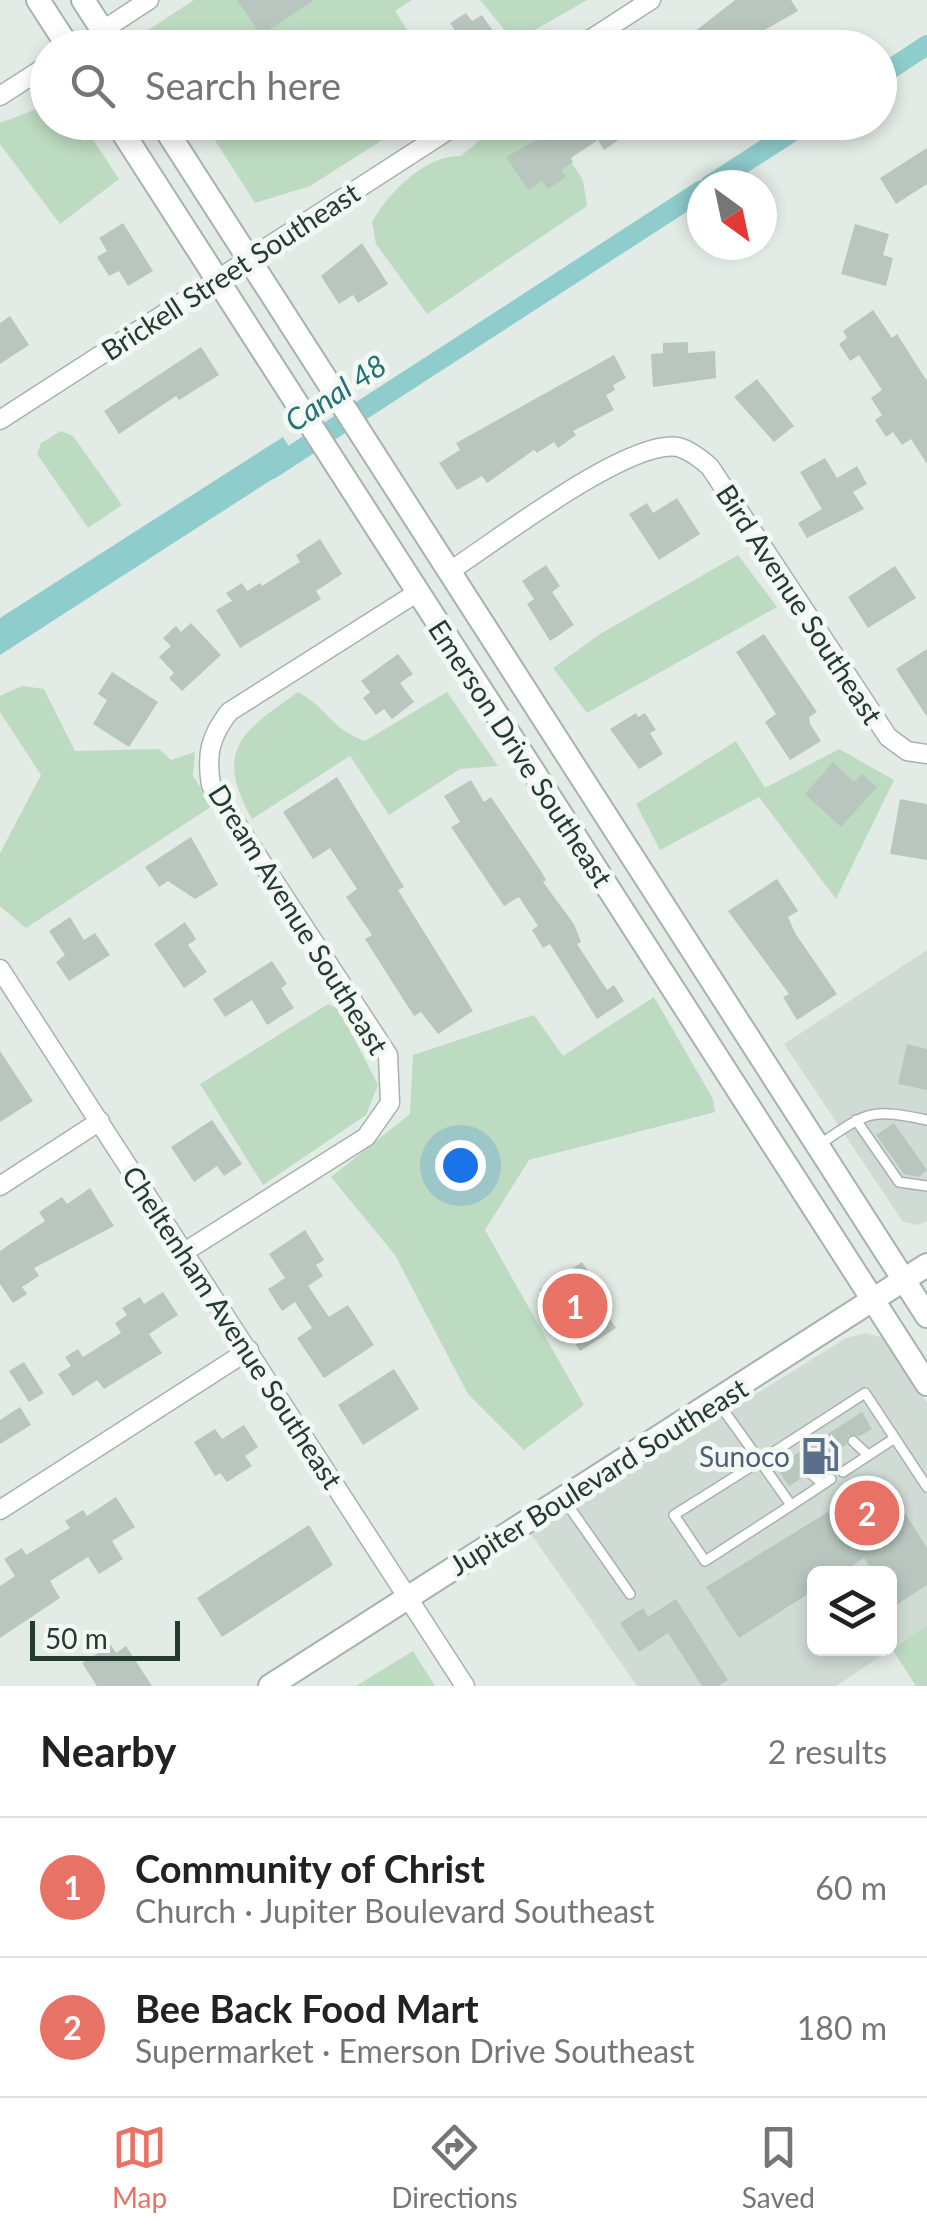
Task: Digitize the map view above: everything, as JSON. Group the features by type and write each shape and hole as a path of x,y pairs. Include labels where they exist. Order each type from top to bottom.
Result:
{"street":[{"path":"38,0 57,30"},
{"path":"83,0 102,30"},
{"path":"117,30 149,0"},
{"path":"605,30 651,0"},
{"path":"0,96 30,77"},
{"name":"Emerson Drive Southeast","path":"127,140 927,1384"},
{"name":"Emerson Drive Southeast","path":"171,140 927,1316"},
{"name":"Brickell Street Southeast","path":"0,420 433,140"},
{"name":"Bird Avenue Southeast","path":"450,572 622,459 656,448 678,448 711,468 888,737 907,750 927,754"},
{"name":"Dream Avenue Southeast","path":"186,1251 366,1136 390,1103 388,1055 211,785 207,763 211,736 229,712 418,592"},
{"name":"Cheltenham Avenue Southeast","path":"0,969 465,1686"},
{"path":"0,1186 100,1121"},
{"name":"Jupiter Boulevard Southeast","path":"270,1686 927,1265"},
{"path":"0,1510 249,1350"}],"lane":[{"path":"817,1146 856,1120 885,1111 927,1120"},
{"path":"856,1120 899,1182 927,1186"},
{"path":"810,1473 827,1482 705,1561 674,1515 865,1392 927,1487"},
{"path":"717,1400 791,1505"},
{"path":"825,1418 837,1428"},
{"path":"800,1434 812,1444"},
{"path":"843,1472 895,1438"},
{"path":"852,1441 868,1455"},
{"path":"780,1447 793,1457"},
{"path":"563,1498 630,1594"}],"shaded area":[{"path":"927,950 927,1221 918,1225 903,1222 784,1044"},
{"path":"866,1333 884,1338 927,1403 927,1625 897,1645 897,1566 807,1566 807,1656 881,1656 836,1686 637,1686 531,1534 846,1338"}],"green space":[{"path":"194,0 412,0 395,11 407,30 148,30"},
{"path":"480,0 587,0 535,30 505,30"},
{"path":"30,112 30,140 93,140 119,179 60,224 0,144 0,123"},
{"path":"215,140 382,140 310,186 255,203"},
{"path":"480,140 556,140 583,180 587,206 427,314 376,244 372,222 409,177 435,161 461,156"},
{"path":"61,431 73,436 122,505 88,528 37,454 41,443"},
{"path":"738,555 777,607 587,713 553,668 600,634"},
{"path":"22,686 44,689 75,751 159,749 171,760 195,752 193,776 212,806 26,928 0,906 0,853 41,775 0,712 0,696"},
{"path":"298,692 344,730 365,741 447,692 498,766 460,769 389,815 350,756 252,819 235,775 239,744 262,719"},
{"path":"736,741 765,788 839,749 894,780 836,899 759,797 660,850 636,804"},
{"path":"654,997 713,1099 715,1112 529,1160 485,1230 584,1405 524,1450 468,1394 395,1255 331,1177 410,1114 413,1055 534,1015 563,1056"},
{"path":"328,1004 339,1009 378,1085 366,1115 263,1185 200,1084"},
{"path":"927,1625 927,1686 916,1686 897,1656 897,1646"},
{"path":"413,1651 435,1686 356,1686"}],"water":[{"path":"283,437 299,462 0,655 0,618"}],"building":[{"path":"237,0 314,0 269,30 258,30"},
{"path":"735,0 791,0 798,11 765,30 697,30"},
{"path":"466,13 472,21 482,15 492,30 455,30 450,23"},
{"path":"536,140 598,140 571,158 573,162 561,170 566,177 548,189 542,181 528,190 506,157"},
{"path":"598,140 619,140 604,150"},
{"path":"927,148 927,184 896,204 880,178"},
{"path":"123,223 153,271 128,286 119,271 109,276 97,257 107,251 99,238"},
{"path":"855,224 889,234 883,255 893,258 886,286 841,274"},
{"path":"362,243 388,284 358,303 353,295 339,304 321,276"},
{"path":"873,310 892,338 897,334 927,381 927,464 911,439 902,445 893,432 886,437 875,420 882,415 871,398 882,390 859,355 850,361 839,344 847,338 843,331"},
{"path":"10,316 29,345 0,364 0,323"},
{"path":"688,342 688,353 715,351 716,378 653,387 651,354 663,353 663,343"},
{"path":"201,347 219,375 179,400 176,396 119,434 104,411"},
{"path":"614,355 626,378 613,385 615,390 606,395 614,410 573,431 576,435 558,448 554,442 537,453 534,450 487,483 482,476 457,490 439,463 460,450 456,443"},
{"path":"757,379 794,426 774,442 734,397"},
{"path":"825,458 837,478 857,466 867,484 853,492 864,509 807,538 798,523 822,509 800,472"},
{"path":"677,498 700,534 659,560 629,514 647,503 653,513"},
{"path":"320,539 342,574 316,591 321,599 240,648 216,610 232,601 226,593 242,583 247,591 260,583 262,586 300,562 296,555"},
{"path":"546,565 560,586 552,592 574,625 550,641 527,604 534,599 522,581"},
{"path":"895,566 916,598 868,628 848,597"},
{"path":"191,623 221,655 182,691 169,678 174,673 159,657 171,646 163,638 176,626 181,632"},
{"path":"764,634 817,712 809,717 821,741 790,760 765,722 776,714 736,652"},
{"path":"927,649 927,717 896,669"},
{"path":"398,654 413,674 400,683 414,702 392,719 384,709 376,715 363,698 370,692 361,681"},
{"path":"112,672 158,702 129,747 93,724 107,700 98,694"},
{"path":"636,713 638,717 645,713 656,730 650,733 663,754 639,769 610,729"},
{"path":"833,762 854,782 862,774 877,787 841,827 805,794"},
{"path":"337,777 404,887 398,890 473,1011 438,1034 421,1012 414,1016 365,939 372,935 346,897 357,889 330,848 313,859 283,812"},
{"path":"471,780 484,802 491,797 541,871 546,880 543,882 574,924 581,942 577,944 607,990 614,985 624,1001 597,1019 550,944 543,948 532,930 538,926 519,897 504,906 451,827 460,822 444,796"},
{"path":"900,799 927,804 927,860 890,854"},
{"path":"191,837 218,885 195,899 168,881 159,887 145,867"},
{"path":"777,879 798,911 788,917 795,933 837,994 797,1020 783,997 789,994 728,911"},
{"path":"70,917 84,940 95,933 110,955 69,981 56,962 65,955 49,931"},
{"path":"185,922 196,939 188,945 207,972 184,988 154,944"},
{"path":"272,961 287,984 281,988 294,1008 267,1025 252,1000 225,1017 213,999"},
{"path":"907,1044 927,1049 927,1090 898,1084"},
{"path":"0,1051 33,1101 0,1122"},
{"path":"212,1120 242,1164 224,1176 217,1166 194,1182 171,1147"},
{"path":"894,1123 927,1170 919,1177 904,1174 876,1135"},
{"path":"90,1188 114,1226 34,1268 39,1276 22,1287 27,1294 13,1303 0,1284 0,1251 45,1221 39,1212 62,1197 67,1204"},
{"path":"305,1230 324,1260 316,1265 323,1276 308,1286 329,1317 348,1305 374,1345 324,1378 297,1338 312,1328 295,1302 282,1311 268,1289 285,1278 269,1254"},
{"path":"582,1262 600,1290 593,1294 616,1328 580,1351 539,1290"},
{"path":"163,1292 178,1315 149,1334 162,1353 104,1389 97,1380 73,1396 58,1374 71,1366 65,1357 78,1349 83,1357 121,1333 115,1323 127,1315 122,1308 140,1297 144,1304"},
{"path":"24,1362 44,1393 29,1402 9,1371"},
{"path":"394,1369 419,1409 363,1445 338,1405"},
{"path":"20,1407 31,1425 0,1444 0,1420"},
{"path":"862,1412 872,1429 860,1436 848,1435 846,1445 832,1454 834,1458 817,1468 806,1466 803,1477 789,1486 776,1467"},
{"path":"244,1425 258,1447 245,1456 252,1466 227,1482 220,1473 215,1476 194,1442 215,1429 222,1439"},
{"path":"883,1478 927,1548 927,1585 897,1605 897,1566 869,1566 864,1558 852,1566 807,1566 807,1594 739,1638 706,1587"},
{"path":"116,1497 135,1527 112,1541 123,1559 99,1574 88,1557 50,1581 60,1598 0,1638 0,1586 15,1576 4,1559 22,1548 26,1555 70,1528 65,1521 83,1510 87,1516"},
{"path":"309,1525 333,1565 222,1637 197,1598"},
{"path":"676,1599 728,1680 719,1686 702,1686 668,1633 639,1652 620,1623 643,1608 648,1617"},
{"path":"111,1645 116,1653 126,1646 152,1686 97,1686 82,1663"}],"waterway":[{"name":"Canal 48","path":"897,65 927,45"},
{"name":"Canal 48","path":"733,170 779,140"},
{"name":"Canal 48","path":"271,469 687,200"}],"place":[{"name":"Community of Christ","path":"575,1306"},
{"name":"Sunoco","path":"820,1456"},
{"name":"Bee Back Food Mart","path":"867,1513"}]}
